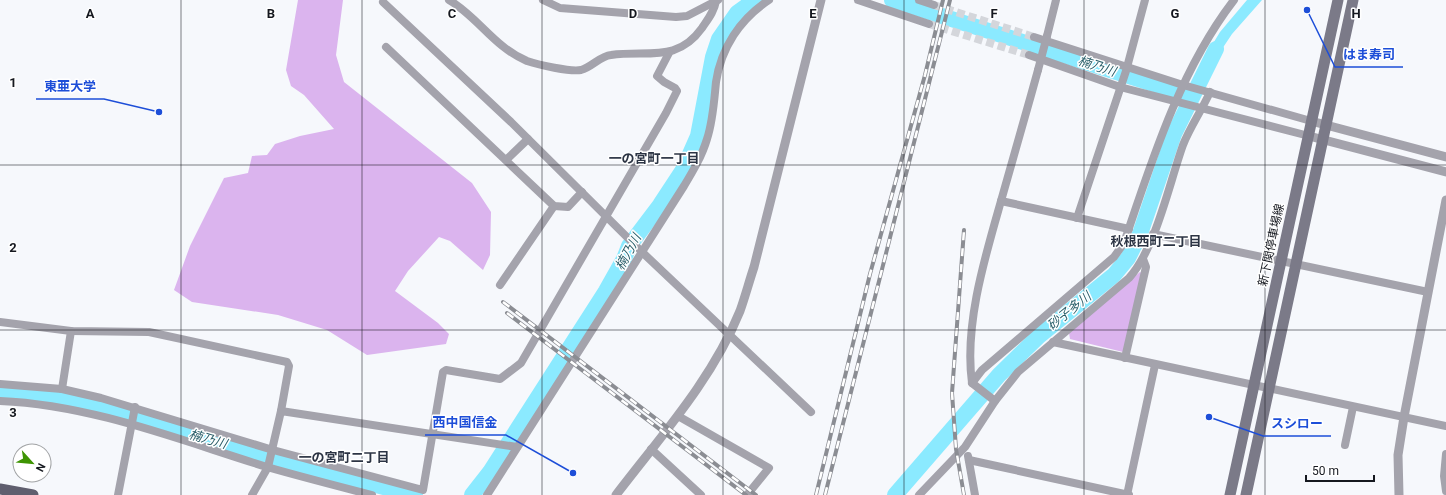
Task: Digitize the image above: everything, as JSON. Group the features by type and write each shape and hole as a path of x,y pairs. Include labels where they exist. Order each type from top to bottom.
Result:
{"main road":[{"name":"新下関停車場線","path":"1230,495 1338,0"},
{"path":"1246,495 1354,0"},
{"path":"0,489 33,495"}],"street":[{"path":"383,1 394,0"},
{"path":"448,0 458,5 496,42 510,53 529,61 554,68 581,70 610,55 669,53 693,40 714,10 717,1"},
{"path":"543,0 560,8 676,17 687,16 717,1"},
{"path":"487,495 698,162 707,140 721,60 729,41 754,11 768,0"},
{"path":"616,495 678,416 714,362 740,311 754,267 821,0"},
{"path":"858,0 929,24"},
{"path":"919,0 934,5"},
{"path":"994,399 974,385 970,368 980,272 1038,70 1056,0"},
{"path":"1077,218 1126,69 1144,0"},
{"path":"974,385 982,370 1114,257 1124,243 1157,145 1184,86 1219,19 1234,0"},
{"path":"383,1 528,139 642,252 811,412"},
{"path":"1034,37 1126,69 1184,86 1311,122 1446,157"},
{"path":"386,47 554,206 568,207 582,192"},
{"path":"0,384 62,389 135,407 273,450 423,490 434,434 442,372 446,370 500,379 521,363 607,216 677,91 657,76 669,53"},
{"path":"1029,55 1200,108 1446,172"},
{"path":"919,495 965,447 994,399 1018,372 1129,278 1143,259 1184,143 1208,92"},
{"path":"506,160 528,139"},
{"path":"1399,495 1398,455 1404,417 1446,200"},
{"path":"1001,201 1129,229"},
{"path":"500,285 554,206"},
{"path":"1153,234 1428,292"},
{"path":"1125,358 1146,267 1143,259"},
{"path":"0,322 71,331 149,332 288,362 289,366 273,450 268,467 252,495"},
{"path":"62,389 71,331"},
{"path":"1053,342 1253,386 1446,426"},
{"path":"969,460 1128,495 1155,365"},
{"path":"0,400 34,403 131,423 268,467 372,495"},
{"path":"118,495 135,407"},
{"path":"1345,445 1353,407"},
{"path":"281,411 517,447"},
{"path":"678,416 769,468 747,495"},
{"path":"965,447 969,460 975,495"},
{"path":"652,449 701,495"},
{"path":"1446,454 1444,476 1446,491"}],"shaded area":[{"path":"298,0 343,0 336,55 344,82 472,183 491,212 490,255 483,270 450,241 439,237 408,271 395,291 438,323 449,334 446,344 367,355 327,330 278,315 192,302 174,290 190,246 224,178 248,173 252,156 267,155 275,144 300,136 334,129 304,95 291,86 286,70"},
{"path":"1140,272 1143,274 1123,352 1070,339 1069,333"}],"water":[{"path":"1247,0 1262,0 1232,34 1208,70 1200,65 1220,32"}],"waterway":[{"name":"楠乃川","path":"472,495 490,472 606,291 624,259 629,246 660,205 683,170 698,136 713,57 719,39 737,13 755,0"},
{"name":"楠乃川","path":"892,0 1191,96"},
{"name":"砂子多川","path":"895,495 999,375 1039,336 1114,275 1128,258 1140,234 1174,134 1216,49"},
{"name":"楠乃川","path":"0,392 29,393 86,403 142,418 273,458 415,495"}],"tunnel":[{"path":"934,5 1034,37"},
{"path":"929,24 1029,55"}],"railway":[{"path":"816,495 870,274 925,75 943,0"},
{"path":"825,495 950,0"},
{"path":"964,230 952,393 956,449 964,495"},
{"path":"503,302 756,495"},
{"path":"507,313 746,495"}],"place":[{"name":"はま寿司","path":"1307,10"},
{"name":"東亜大学","path":"159,112"},
{"name":"スシロー","path":"1209,417"},
{"name":"西中国信金","path":"573,473"}],"district":[{"name":"一の宮町一丁目","path":"654,158"},
{"name":"秋根西町二丁目","path":"1156,241"},
{"name":"一の宮町二丁目","path":"344,457"}]}
